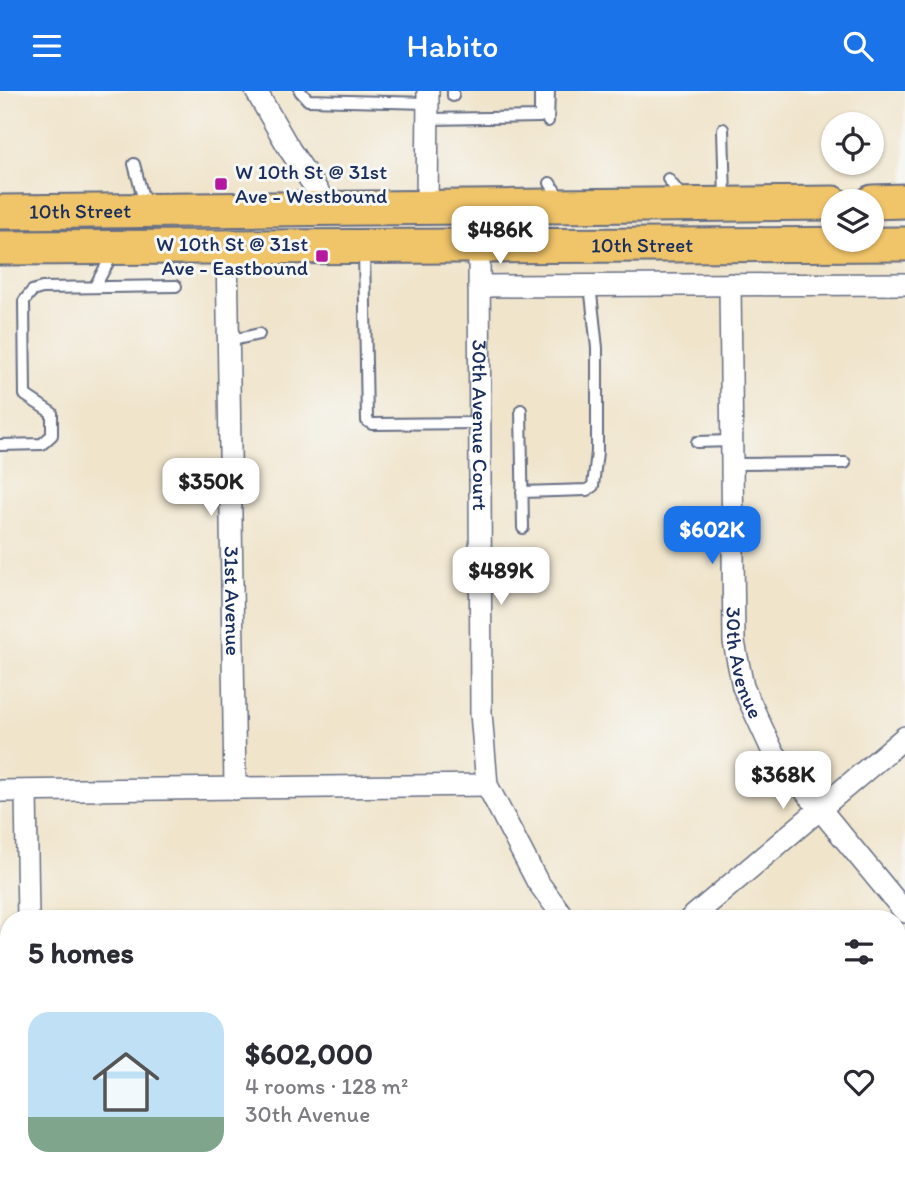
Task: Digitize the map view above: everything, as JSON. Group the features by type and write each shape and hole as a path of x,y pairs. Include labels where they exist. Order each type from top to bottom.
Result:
{"main road":[{"name":"10th Street","path":"0,212 427,209 558,195 638,207 821,203"},
{"path":"884,202 905,201"},
{"path":"479,245 490,223 497,219 625,218 638,207"},
{"path":"268,246 284,230 401,225 417,219 427,209"},
{"name":"10th Street","path":"0,248 905,244"}],"street":[{"path":"256,91 290,151 329,208"},
{"path":"427,209 428,104"},
{"name":"30th Avenue Court","path":"479,245 481,713 487,785 537,881 558,910"},
{"name":"31st Avenue","path":"227,246 235,789"},
{"name":"30th Avenue","path":"730,284 734,642 743,687 773,752 903,910"},
{"path":"479,286 905,284"},
{"path":"700,910 905,737"},
{"path":"0,791 487,785"},
{"path":"26,791 27,910"}],"lane":[{"path":"300,91 309,100 428,104 540,117 540,91"},
{"path":"548,121 549,91"},
{"path":"723,129 725,206"},
{"path":"134,164 147,211"},
{"path":"668,179 690,206"},
{"path":"364,246 367,421 372,424 480,423"},
{"path":"95,286 116,247"},
{"path":"522,492 587,490 593,486 597,452 597,348 590,285"},
{"path":"0,445 42,444 52,435 52,413 26,395 24,301 32,291 42,288 95,286 176,286"},
{"path":"229,341 259,334"},
{"path":"521,411 523,529"},
{"path":"697,442 732,441"},
{"path":"732,464 845,463"}],"place":[{"name":"W 10th St @ 31st Ave - Westbound","path":"221,184"},
{"name":"W 10th St @ 31st Ave - Eastbound","path":"322,256"}]}
